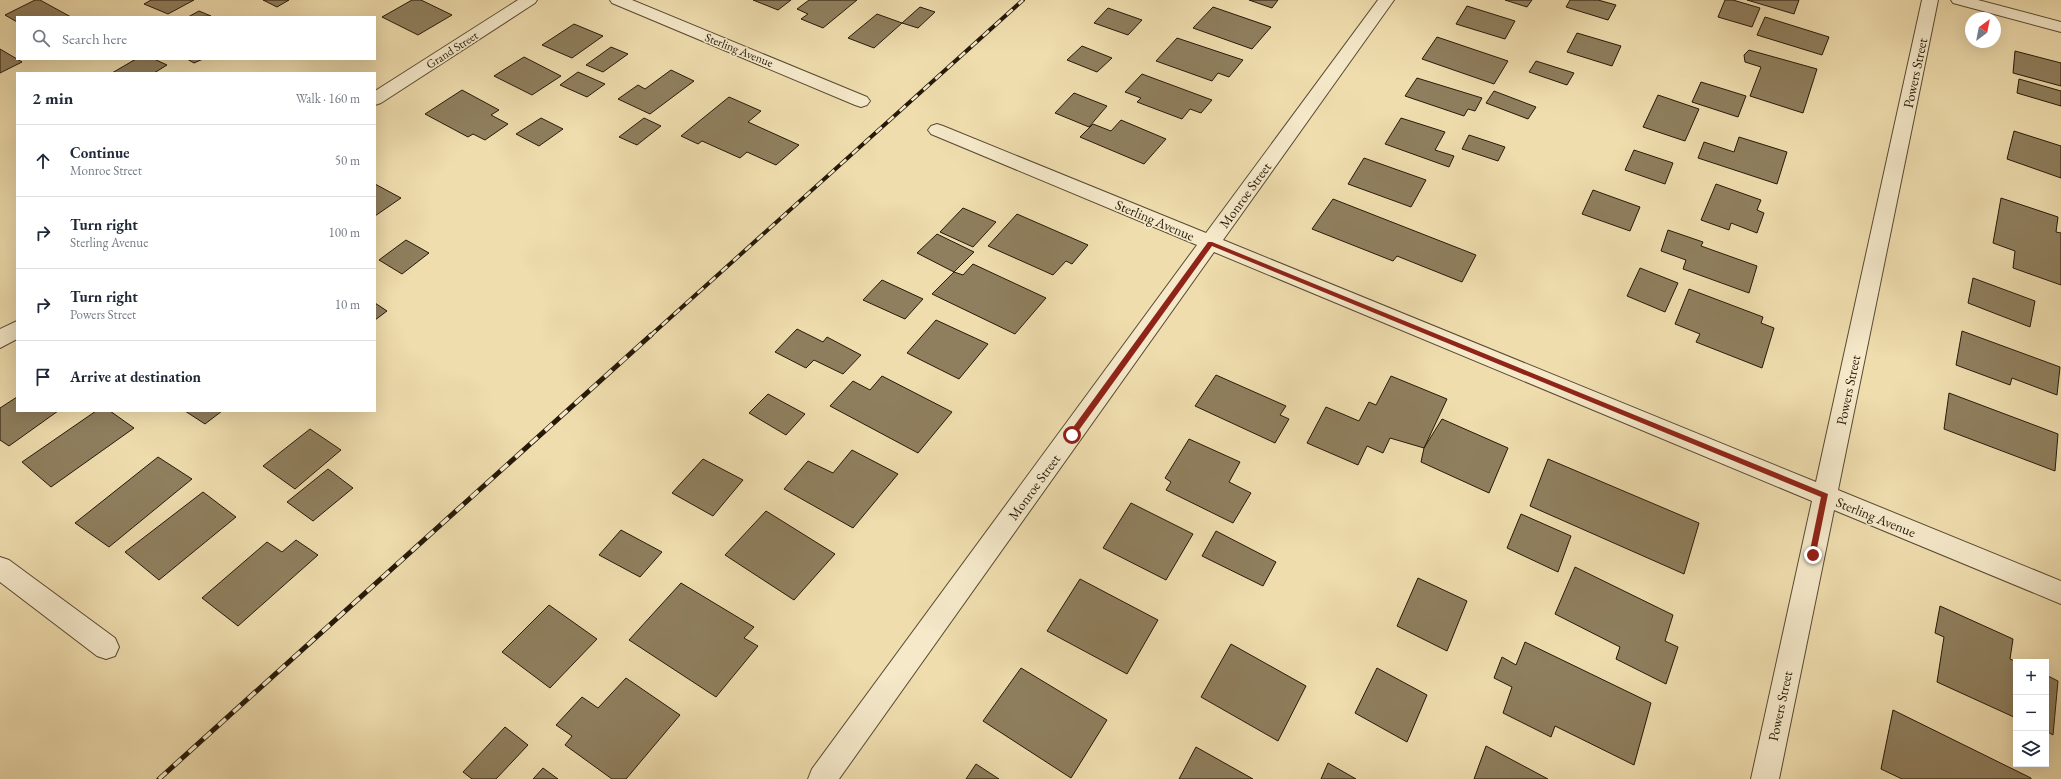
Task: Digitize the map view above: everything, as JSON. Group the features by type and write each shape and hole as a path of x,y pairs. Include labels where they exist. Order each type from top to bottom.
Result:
{"street":[{"name":"Grand Street","path":"376,98 529,0"},
{"name":"Sterling Avenue","path":"618,0 861,101"},
{"name":"Monroe Street","path":"822,779 1386,0"},
{"name":"Powers Street","path":"1765,779 1930,0"},
{"path":"1959,0 2061,27"},
{"name":"Sterling Avenue","path":"938,130 2061,593"},
{"path":"0,340 16,330"},
{"path":"0,568 106,647"}],"building":[{"path":"35,0 40,0 69,16 16,16 16,21 5,15"},
{"path":"151,0 194,0 168,14 144,4"},
{"path":"263,0 289,0 277,7"},
{"path":"412,0 421,0 452,15 418,35 382,17"},
{"path":"753,0 791,0 778,10"},
{"path":"809,0 857,0 823,28 801,19 808,14 797,9"},
{"path":"1249,0 1278,0 1272,8"},
{"path":"1505,0 1532,0 1527,7"},
{"path":"1570,0 1598,0 1616,5 1608,20 1566,7"},
{"path":"1725,0 1733,0 1760,8 1752,27 1718,17"},
{"path":"1747,0 1799,0 1794,14"},
{"path":"1467,6 1515,21 1505,39 1456,24"},
{"path":"920,7 935,12 918,28 902,23"},
{"path":"1213,7 1271,27 1252,49 1193,28"},
{"path":"1108,8 1142,20 1128,35 1094,23"},
{"path":"199,11 211,16 190,16"},
{"path":"877,14 902,23 874,48 848,38"},
{"path":"1765,17 1829,37 1822,55 1757,35"},
{"path":"574,24 603,36 572,58 542,45"},
{"path":"1577,33 1621,46 1612,66 1567,52"},
{"path":"1437,37 1508,61 1494,84 1422,59"},
{"path":"1177,38 1243,60 1229,77 1218,73 1212,81 1156,61"},
{"path":"1082,46 1112,58 1097,72 1067,60"},
{"path":"611,47 628,54 603,72 586,65"},
{"path":"0,49 16,58 16,60 22,62 0,73"},
{"path":"1749,50 1817,69 1803,113 1750,96 1761,67 1745,62 1744,55"},
{"path":"2015,51 2061,63 2061,86 2013,73"},
{"path":"524,57 561,76 532,95 494,76"},
{"path":"134,60 156,60 167,65 156,72 114,72"},
{"path":"189,60 201,60 194,63"},
{"path":"1536,61 1574,73 1567,85 1529,72"},
{"path":"671,70 694,81 650,114 618,99 638,85 645,89"},
{"path":"578,72 605,84 587,97 560,85"},
{"path":"1142,74 1212,100 1201,113 1190,109 1182,119 1137,102 1141,98 1125,92"},
{"path":"1417,78 1482,98 1475,111 1468,109 1464,116 1405,96"},
{"path":"2019,79 2061,91 2061,106 2017,93"},
{"path":"1701,82 1746,96 1738,117 1692,102"},
{"path":"462,90 499,110 491,115 508,124 485,140 473,134 468,137 425,114"},
{"path":"1494,91 1536,107 1528,119 1486,103"},
{"path":"1074,93 1107,106 1089,127 1055,113"},
{"path":"1658,95 1699,109 1685,141 1643,127"},
{"path":"729,97 761,111 748,122 799,145 776,165 747,152 740,158 702,141 698,144 681,136"},
{"path":"541,118 563,129 539,146 516,134"},
{"path":"644,118 661,126 637,145 619,137"},
{"path":"1401,118 1445,132 1435,150 1454,156 1449,167 1385,144"},
{"path":"1121,120 1166,139 1144,164 1080,137 1093,124 1111,131"},
{"path":"2014,131 2061,146 2061,178 2007,159"},
{"path":"1469,135 1505,147 1498,161 1462,149"},
{"path":"1739,137 1787,152 1777,184 1698,158 1704,142 1734,152"},
{"path":"1634,150 1673,163 1665,184 1625,170"},
{"path":"1364,158 1426,180 1411,207 1348,184"},
{"path":"1716,184 1761,200 1757,210 1764,213 1757,233 1731,223 1729,230 1701,220"},
{"path":"376,185 401,198 376,215"},
{"path":"1593,190 1640,207 1630,231 1582,214"},
{"path":"2001,198 2058,217 2056,232 2061,233 2061,285 2013,268 2015,251 1993,243"},
{"path":"1333,199 1476,255 1462,282 1397,256 1393,261 1312,229"},
{"path":"963,208 996,222 973,247 940,232"},
{"path":"1017,214 1088,245 1072,264 1066,261 1053,275 988,246"},
{"path":"1668,230 1703,242 1701,246 1757,266 1749,293 1683,269 1686,260 1661,251"},
{"path":"937,234 974,252 954,272 917,253"},
{"path":"406,240 429,253 402,274 379,260"},
{"path":"973,264 1046,298 1015,334 932,294 954,272 963,275"},
{"path":"1640,268 1678,283 1665,312 1627,296"},
{"path":"1973,278 2035,301 2030,327 1968,303"},
{"path":"882,280 923,299 905,319 863,300"},
{"path":"1689,289 1763,317 1761,323 1774,328 1762,368 1696,342 1700,334 1675,324"},
{"path":"376,304 387,311 376,319"},
{"path":"936,320 988,344 959,379 907,353"},
{"path":"797,329 823,342 827,337 861,355 843,374 814,360 806,368 775,352"},
{"path":"1962,331 2060,367 2057,395 2012,378 2010,385 1956,365"},
{"path":"1216,375 1286,406 1280,415 1289,419 1275,443 1195,406"},
{"path":"882,376 952,412 918,453 830,406 853,381 870,390"},
{"path":"1391,376 1447,399 1424,448 1390,438 1383,453 1367,446 1358,465 1307,443 1326,407 1359,421 1369,402 1376,405"},
{"path":"1949,393 2058,434 2055,471 1944,429"},
{"path":"768,394 805,414 786,435 749,413"},
{"path":"16,398 16,412 57,412 9,446 0,440 0,408"},
{"path":"95,412 111,412 134,428 51,487 22,462"},
{"path":"187,412 221,412 205,424"},
{"path":"1442,419 1508,448 1489,493 1421,462 1424,448"},
{"path":"310,429 341,450 295,489 263,466"},
{"path":"1189,439 1240,462 1229,482 1251,493 1233,523 1166,490 1171,482 1165,478"},
{"path":"852,450 898,474 853,528 784,489 808,461 833,473"},
{"path":"158,457 192,479 109,547 75,523"},
{"path":"703,459 743,480 713,516 672,493"},
{"path":"1548,459 1699,523 1684,574 1530,506"},
{"path":"328,469 353,488 313,521 287,502"},
{"path":"203,492 236,517 159,580 125,552"},
{"path":"1131,503 1193,534 1166,580 1103,548"},
{"path":"766,511 835,554 794,600 725,555"},
{"path":"1521,514 1571,536 1558,572 1507,548"},
{"path":"621,530 662,552 640,577 599,555"},
{"path":"1216,531 1276,562 1263,586 1202,556"},
{"path":"296,540 318,555 238,626 202,598 267,542 282,552"},
{"path":"1575,567 1673,615 1665,641 1678,647 1666,684 1616,659 1620,647 1555,614"},
{"path":"1418,578 1467,601 1447,651 1397,626"},
{"path":"1080,579 1158,620 1127,674 1047,631"},
{"path":"681,583 754,627 744,638 758,646 716,697 629,640"},
{"path":"549,605 597,639 550,688 502,652"},
{"path":"1940,606 2013,639 2010,659 2013,660 2013,717 1937,682 1944,637 1935,633"},
{"path":"1525,642 1651,703 1634,765 1555,726 1551,737 1503,713 1512,687 1494,678 1502,657 1516,665"},
{"path":"1231,644 1306,686 1278,741 1201,697"},
{"path":"1021,668 1107,720 1071,778 983,721"},
{"path":"1377,668 1427,695 1407,742 1355,713"},
{"path":"2049,676 2058,681 2053,735 2049,733"},
{"path":"626,678 680,715 626,779 612,779 565,745 572,736 556,725 582,697 598,708"},
{"path":"1893,710 2031,779 1902,779 1881,769"},
{"path":"505,727 528,745 496,779 472,779 463,772"},
{"path":"1486,746 1548,779 1474,779"},
{"path":"1196,747 1253,779 1179,779"},
{"path":"1328,763 1356,779 1321,779"},
{"path":"976,764 999,779 966,779"},
{"path":"543,768 558,779 533,779"}],"railway":[{"path":"650,336 1023,0"},
{"path":"159,779 651,335"}],"route":[{"path":"1072,435 1210,243 1825,496 1813,555"}]}
